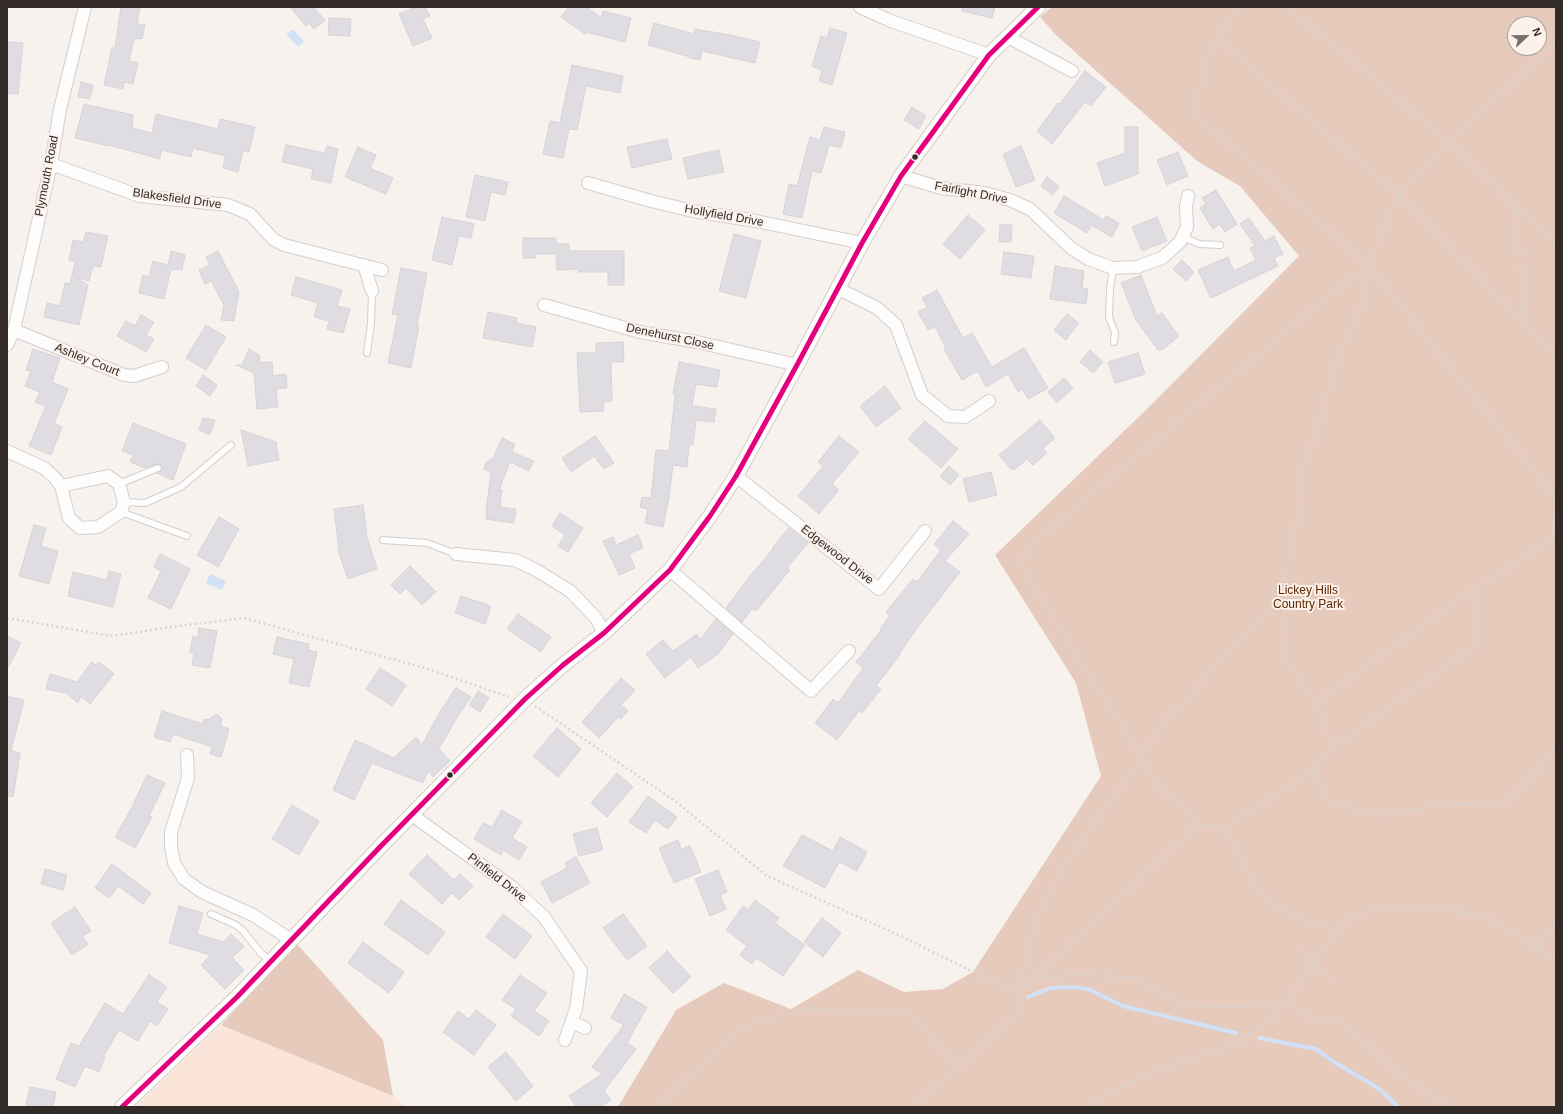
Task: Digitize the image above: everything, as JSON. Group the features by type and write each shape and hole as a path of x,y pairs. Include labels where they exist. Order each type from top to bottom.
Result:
{"street":[{"name":"Plymouth Road","path":"7,345 14,330 51,164 60,109 85,7"},
{"path":"860,7 891,21 989,55"},
{"path":"122,1107 237,997 524,700 563,665 604,633 670,570 710,516 736,476 797,365 837,288 901,176 989,55 1038,7"},
{"path":"1008,37 1072,71"},
{"name":"Blakesfield Drive","path":"51,164 140,196 228,205 250,214 273,238 284,245 382,270"},
{"name":"Fairlight Drive","path":"901,176 941,188 986,193 1030,208 1071,248 1088,259 1113,268 1137,267 1162,258 1180,242 1187,227 1186,208 1188,196"},
{"name":"Hollyfield Drive","path":"588,183 693,211 756,221 862,243"},
{"path":"364,266 372,291"},
{"path":"837,288 877,308 896,325 922,395 948,416 965,418 989,401"},
{"name":"Denehurst Close","path":"544,305 640,332 696,342 797,365"},
{"name":"Ashley Court","path":"14,330 124,375 134,376 162,367"},
{"path":"7,451 44,468 56,478 61,486 69,518 80,528 98,527 122,507 119,484 108,476 61,486"},
{"name":"Edgewood Drive","path":"736,476 879,589 926,531"},
{"path":"456,554 515,560 536,570 570,591 596,618 604,633"},
{"path":"670,570 811,691 849,651"},
{"path":"187,755 188,778 171,832 171,846 174,862 184,879 202,892 253,915 291,940"},
{"name":"Pinfield Drive","path":"412,815 512,887 544,917 581,971 576,1009 565,1040"},
{"path":"572,1022 586,1028"}],"lane":[{"path":"1182,237 1199,244 1220,245"},
{"path":"1113,268 1108,317 1115,333 1114,342"},
{"path":"367,353 371,323 372,291"},
{"path":"122,507 145,503 181,487 231,445"},
{"path":"119,484 158,468"},
{"path":"122,507 187,536"},
{"path":"383,540 427,543 456,554"},
{"path":"211,914 236,925 271,962"}],"path":[{"path":"1236,7 1209,54 1192,112 1367,264 1556,498"},
{"path":"1287,7 1449,142 1556,244"},
{"path":"1217,39 1400,195 1556,356"},
{"path":"1333,748 1316,702 1287,660 1280,599 1296,532 1302,472 1322,411 1332,372 1360,310 1367,264 1400,195 1449,142 1556,42"},
{"path":"1518,209 1522,320"},
{"path":"1367,264 1027,547 1022,567 1159,787 1185,806 1198,824 1222,828 1313,771 1333,748 1475,646 1476,588"},
{"path":"1316,702 1476,588 1554,539 1556,502"},
{"path":"912,1107 1017,1012 1018,992 1037,916 1068,860 1142,758 1160,725 1188,698 1234,645 1280,599"},
{"path":"7,618 112,636 244,618 428,669 524,700 676,801 767,876 901,936 973,972 1018,992"},
{"path":"1313,771 1330,803 1387,816 1440,804 1504,803 1534,776 1556,745"},
{"path":"1018,992 1198,824"},
{"path":"1222,828 1233,843 1252,882 1272,905 1335,932"},
{"path":"1090,1107 1119,1087 1166,1067 1238,1043 1278,1013 1335,932 1350,918 1381,906 1452,910 1491,919 1556,961"},
{"path":"1536,949 1556,922"},
{"path":"1300,949 1329,979"},
{"path":"1018,992 1036,980 1049,977 1075,975 1130,977 1174,1000 1193,1005 1229,1007 1290,1004 1302,1014 1320,1019 1333,1020 1349,1027 1398,1074 1452,1107"},
{"path":"656,1107 744,1026 807,1008 862,1014 909,1013 959,1066"}],"shaded area":[{"path":"221,1025 393,1096 407,1107 135,1107"}],"green space":[{"name":"Lickey Hills Country Park","path":"1052,7 1556,7 1556,1107 618,1107 676,1010 724,983 791,1009 858,970 904,992 943,989 973,972 1101,776 1076,683 995,555 1149,407 1299,256 1240,186 1197,161 1056,35 1040,17"},
{"path":"297,944 383,1040 393,1096 221,1025"}],"water":[{"path":"293,29 304,41 298,47 286,34"},
{"path":"210,574 226,581 222,590 206,583"}],"building":[{"path":"121,7 140,7 137,24 145,25 142,39 134,38 129,61 138,63 133,84 124,82 123,89 104,85 112,48 115,48"},
{"path":"290,7 313,7 325,20 314,29 309,23 306,26"},
{"path":"416,7 425,7 430,16 423,19 432,38 413,46 399,14"},
{"path":"569,7 587,7 601,18 603,11 631,18 625,42 586,32 585,34 561,17"},
{"path":"962,7 995,7 992,18 962,11"},
{"path":"329,18 351,19 350,36 328,35"},
{"path":"654,23 694,34 695,29 760,42 755,63 702,51 700,60 648,45"},
{"path":"830,28 847,33 832,85 819,81 822,70 812,66 821,36 827,38"},
{"path":"7,42 23,43 18,94 7,93"},
{"path":"572,65 623,76 620,93 586,86 577,130 569,129 563,158 543,154 550,121 560,123"},
{"path":"1085,71 1106,87 1091,106 1085,102 1052,144 1037,131"},
{"path":"81,82 93,85 90,99 78,97"},
{"path":"84,104 133,115 132,128 152,133 156,114 218,129 220,119 255,127 249,152 243,151 238,172 223,168 225,156 193,148 191,157 161,150 160,159 109,145 75,138"},
{"path":"912,107 926,116 919,129 904,120"},
{"path":"824,127 845,132 841,148 829,145 821,173 812,171 802,218 783,214 789,184 797,186 810,137 820,140"},
{"path":"1125,127 1138,127 1138,174 1105,186 1097,163 1125,153"},
{"path":"667,139 672,159 632,168 627,147"},
{"path":"286,145 325,153 327,146 338,149 331,183 311,179 313,169 282,162"},
{"path":"1021,146 1035,180 1016,187 1003,154"},
{"path":"358,147 376,155 370,168 393,178 386,194 345,177"},
{"path":"719,150 724,172 688,179 683,158"},
{"path":"1178,152 1188,176 1167,185 1157,160"},
{"path":"475,175 508,182 505,195 491,192 485,221 466,217"},
{"path":"1047,177 1059,186 1053,195 1041,186"},
{"path":"1216,190 1237,224 1225,232 1220,224 1213,229 1200,208 1206,204 1202,198"},
{"path":"1064,196 1104,220 1106,216 1119,223 1112,237 1091,225 1087,233 1054,213"},
{"path":"968,215 985,230 960,259 943,244"},
{"path":"442,217 474,224 471,238 459,236 452,265 432,260"},
{"path":"1157,217 1167,241 1142,251 1132,227"},
{"path":"1249,218 1265,241 1274,236 1283,254 1274,258 1278,266 1211,298 1198,270 1228,257 1234,271 1256,260 1250,248 1255,246 1240,224"},
{"path":"1000,225 1012,225 1011,242 999,242"},
{"path":"86,232 108,236 101,267 93,266 89,281 75,277 88,285 79,325 44,317 47,303 60,306 65,283 70,284 75,262 69,260 73,240 83,242"},
{"path":"734,234 761,241 746,298 719,291"},
{"path":"523,238 556,238 556,244 569,244 569,251 624,251 624,285 608,285 608,272 578,272 578,269 557,270 556,254 536,254 536,258 523,258"},
{"path":"171,251 185,255 182,270 171,269 164,299 139,293 143,275 149,277 153,261 168,265"},
{"path":"218,251 239,292 234,321 221,320 224,305 211,281 205,284 199,270 210,265 206,257"},
{"path":"1004,252 1034,256 1031,278 1001,274"},
{"path":"1182,260 1194,272 1186,281 1173,269"},
{"path":"1055,266 1084,271 1082,288 1088,289 1086,304 1050,299"},
{"path":"401,268 427,273 411,368 388,363 398,315 392,314"},
{"path":"1141,275 1157,316 1162,313 1179,336 1162,350 1158,350 1136,320 1121,283"},
{"path":"296,277 342,290 337,306 350,309 343,333 327,329 329,321 314,317 318,303 291,295"},
{"path":"937,290 963,338 972,333 992,367 1024,348 1048,388 1028,399 1022,389 1018,392 1008,374 986,387 978,371 962,380 944,349 946,348 935,327 928,330 918,312 927,307 922,298"},
{"path":"488,312 517,318 516,323 536,327 532,347 483,338"},
{"path":"1067,314 1079,323 1066,340 1054,330"},
{"path":"141,315 154,322 146,335 154,339 146,352 117,336 126,321 135,326"},
{"path":"206,325 226,337 206,370 186,358"},
{"path":"623,342 624,362 611,362 612,401 603,402 604,411 580,412 577,353 596,353 596,343"},
{"path":"33,349 60,358 52,382 68,389 54,423 62,427 51,455 29,446 46,406 35,402 40,392 25,386 31,371 26,370"},
{"path":"249,349 259,355 260,363 272,362 273,376 286,374 287,388 276,389 278,407 257,409 254,373 236,365 242,365"},
{"path":"1090,350 1103,362 1093,373 1080,362"},
{"path":"1138,353 1145,374 1115,383 1108,362"},
{"path":"679,362 720,370 717,387 696,384 692,406 716,409 714,422 696,420 693,445 689,445 687,467 673,465 669,498 663,527 645,523 648,509 640,507 642,497 651,498 656,450 669,451 675,395 673,394"},
{"path":"203,375 217,385 210,396 196,386"},
{"path":"1064,378 1073,388 1057,403 1048,392"},
{"path":"885,386 901,408 876,427 860,406"},
{"path":"203,418 215,420 210,435 199,430"},
{"path":"1040,420 1055,438 1043,448 1047,453 1033,465 1027,459 1015,469 1011,469 999,455"},
{"path":"925,421 958,449 941,468 908,439"},
{"path":"133,423 186,444 173,480 157,473 162,469 160,464 145,468 130,462 133,455 122,451"},
{"path":"241,430 276,442 279,460 248,466"},
{"path":"595,436 614,463 604,469 594,456 571,472 562,458"},
{"path":"839,436 859,452 832,484 839,490 819,514 798,496 823,466 818,462"},
{"path":"502,438 515,444 512,452 534,461 529,471 510,462 499,490 502,490 500,507 516,509 514,523 486,519 491,473 484,469 486,463 493,458"},
{"path":"949,466 959,475 950,485 940,476"},
{"path":"991,472 997,495 969,502 963,479"},
{"path":"363,505 367,537 377,569 348,579 338,550 334,509"},
{"path":"560,513 583,528 568,552 558,546 565,535 552,526"},
{"path":"219,517 239,529 218,567 197,555"},
{"path":"953,521 969,534 945,561 960,572 920,624 899,654 900,655 876,686 881,689 862,713 859,711 837,740 815,723 833,699 838,703 863,668 856,662 881,630 890,615 886,612 913,579 917,582 941,550 934,544"},
{"path":"34,525 46,528 41,546 58,551 49,584 19,576"},
{"path":"789,528 808,543 787,568 790,570 756,611 752,609 742,622 726,608"},
{"path":"638,535 643,548 629,554 635,568 619,575 603,541 613,537 616,545"},
{"path":"160,554 190,569 171,609 148,598 161,571 154,567"},
{"path":"410,566 436,592 422,605 406,588 400,594 391,585"},
{"path":"109,571 121,574 113,607 68,596 73,572 107,580"},
{"path":"461,596 491,606 485,624 455,613"},
{"path":"518,614 551,637 541,652 507,629"},
{"path":"716,619 733,634 718,654 698,668 691,657 665,678 646,654 663,640 673,651 697,634 700,640"},
{"path":"199,628 217,631 210,668 192,665 194,653 190,652 193,636 198,637"},
{"path":"7,636 21,643 7,669"},
{"path":"277,637 309,644 308,650 317,652 309,687 289,683 294,659 273,654"},
{"path":"92,662 96,665 99,662 114,674 90,704 81,696 78,703 66,693 46,689 50,674 77,682"},
{"path":"380,668 406,685 392,706 366,689"},
{"path":"621,678 635,690 621,705 628,711 621,719 618,717 599,738 582,722"},
{"path":"456,688 471,697 456,719 439,749 450,761 433,777 428,771 423,783 372,763 354,800 333,790 355,740 394,758 416,737 422,745 441,710"},
{"path":"478,691 489,698 480,712 469,705"},
{"path":"7,696 24,700 11,751 20,753 13,797 7,796"},
{"path":"162,711 203,724 204,719 208,720 217,714 222,719 220,726 229,729 221,757 210,754 212,747 173,734 170,742 154,737"},
{"path":"557,728 581,749 558,777 533,756"},
{"path":"617,773 633,787 607,817 591,803"},
{"path":"147,775 165,783 149,816 152,817 135,848 115,837 135,802"},
{"path":"648,796 677,817 668,829 655,820 646,833 629,822"},
{"path":"292,805 319,821 299,855 272,839"},
{"path":"502,810 522,822 512,838 527,847 519,860 503,850 501,855 474,839 483,823 492,827"},
{"path":"597,828 603,850 579,856 573,834"},
{"path":"802,835 833,851 840,837 867,852 857,871 839,862 825,888 783,866"},
{"path":"678,840 681,849 690,846 701,872 674,883 659,848"},
{"path":"427,855 454,880 460,874 473,886 459,900 452,893 442,904 409,874"},
{"path":"576,857 590,883 552,903 541,882 567,868 565,863"},
{"path":"112,864 151,893 143,904 118,886 109,898 95,888"},
{"path":"45,869 67,875 63,890 41,884"},
{"path":"718,870 727,892 720,895 726,909 710,916 695,879"},
{"path":"401,900 445,932 428,955 384,924"},
{"path":"755,900 779,918 775,923 805,945 783,976 756,958 752,964 740,955 747,946 726,930 743,906 748,910"},
{"path":"179,906 203,913 197,934 224,942 231,934 244,946 232,958 244,970 225,989 201,965 211,955 169,943"},
{"path":"75,907 91,931 82,936 88,944 72,955 51,923"},
{"path":"503,914 532,936 515,959 486,937"},
{"path":"623,914 647,946 627,960 603,928"},
{"path":"822,918 841,933 823,957 804,942"},
{"path":"363,942 404,972 389,993 348,963"},
{"path":"667,951 691,977 673,993 649,968"},
{"path":"149,975 167,987 157,1002 168,1009 157,1026 150,1021 138,1041 119,1030 103,1057 105,1057 99,1072 85,1066 75,1087 56,1079 71,1043 79,1046 105,1003 123,1014"},
{"path":"520,975 547,993 534,1011 549,1021 539,1036 511,1016 516,1009 502,1000"},
{"path":"624,994 647,1007 627,1043 636,1049 604,1091 611,1100 600,1107 577,1107 569,1096 602,1074 592,1067 624,1025 611,1018"},
{"path":"476,1010 496,1025 474,1055 443,1032 458,1011 469,1019"},
{"path":"506,1052 533,1086 516,1101 488,1067"},
{"path":"30,1087 56,1092 53,1107 35,1107 26,1105"}],"waterway":[{"path":"1028,997 1050,988 1072,987 1088,989 1123,1006 1236,1033"},
{"path":"1259,1038 1316,1049 1334,1062 1378,1088 1398,1107"}],"transit line":[{"path":"122,1107 237,997 379,848 525,699 563,665 604,633 670,570 710,516 736,476 862,243 901,176 989,55 1038,7"}]}
